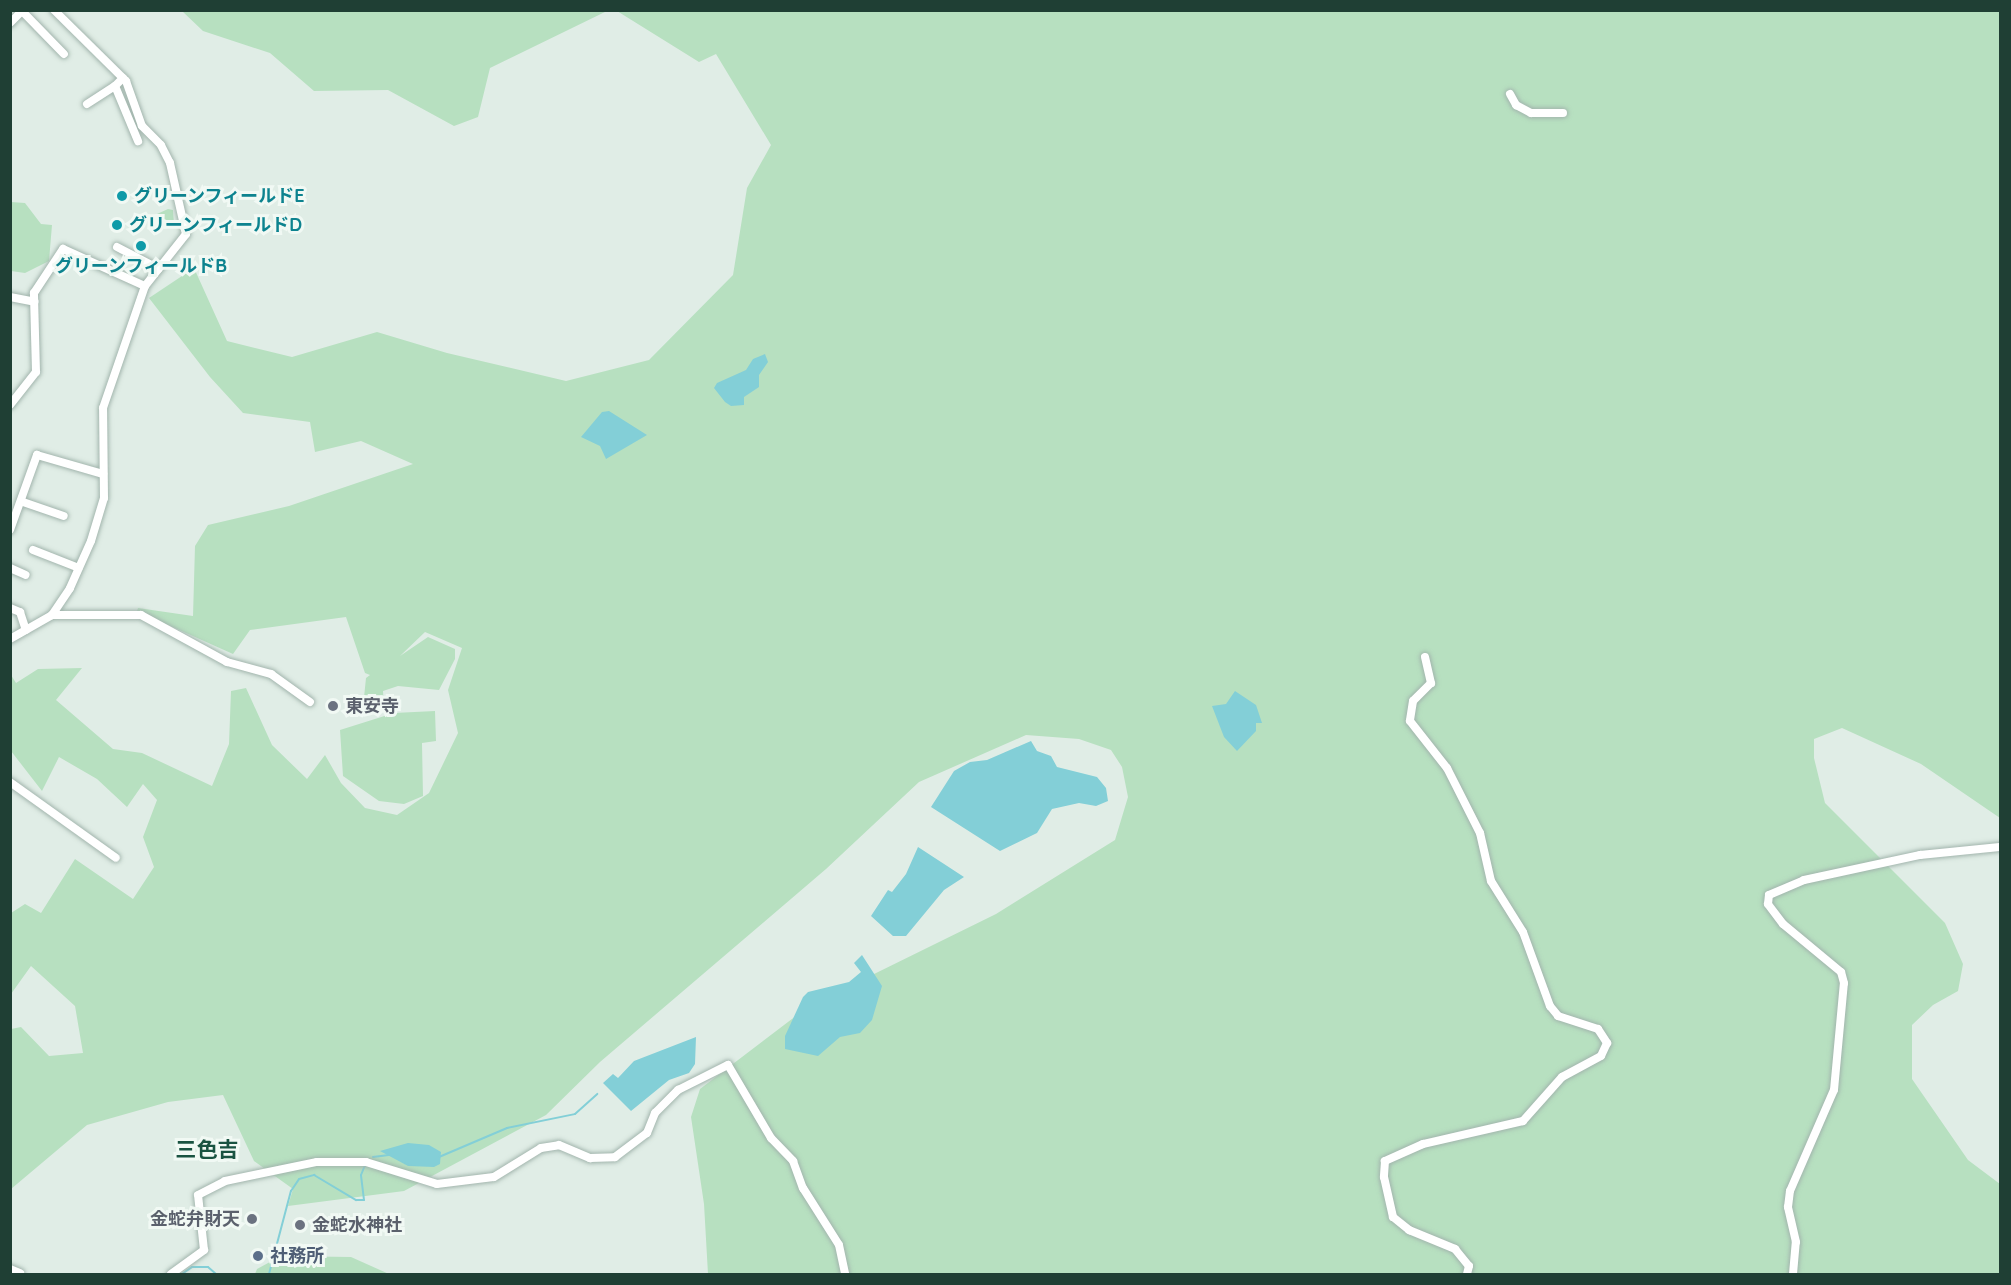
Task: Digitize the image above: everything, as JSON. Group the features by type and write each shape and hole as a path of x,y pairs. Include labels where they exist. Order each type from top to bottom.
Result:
{"street":[{"path":"52,615 79,568 100,520 103,408 145,286 186,234 180,198 170,163 161,145 142,126 123,78 54,10"},
{"path":"10,23 23,11 64,54"},
{"path":"87,104 115,87 123,78"},
{"path":"115,87 138,141"},
{"path":"1510,93 1516,105 1531,113 1563,113"},
{"path":"117,247 159,268"},
{"path":"10,405 36,372 34,293 63,249 145,286"},
{"path":"10,297 35,302"},
{"path":"10,530 23,502 38,455 103,474"},
{"path":"23,502 64,516"},
{"path":"33,550 79,568"},
{"path":"10,567 26,575"},
{"path":"10,608 20,612 26,630"},
{"path":"10,639 52,615 141,615 227,662 271,674 310,702"},
{"path":"1425,657 1431,683 1413,701 1410,721 1448,768 1480,833 1491,881 1523,932 1550,1006 1558,1016 1598,1029 1608,1043 1601,1056 1562,1077 1523,1121 1423,1144 1385,1161 1384,1177 1393,1217 1409,1230 1455,1249 1469,1266 1467,1275"},
{"path":"10,782 116,858"},
{"path":"1794,1275 1796,1242 1788,1207 1790,1191 1834,1090 1844,983 1841,972 1783,924 1768,904 1769,895 1781,887 1804,880 1920,855 2001,847"},
{"path":"171,1275 204,1250 198,1195 225,1181 327,1162 390,1167 437,1184 474,1182 494,1177 541,1148 559,1145 590,1158 615,1158 647,1133 655,1113 678,1090 728,1065 771,1138 793,1161 803,1188 838,1245 845,1275"},
{"path":"10,1269 20,1273"}],"green space":[{"path":"182,11 607,11 490,68 478,117 454,126 388,90 314,91 270,53 203,31"},
{"path":"617,11 2000,11 2000,818 1921,764 1842,728 1814,739 1814,758 1825,803 1945,923 1963,964 1958,991 1933,1005 1912,1025 1912,1079 1968,1160 2000,1184 2000,1274 708,1274 704,1204 691,1117 700,1089 809,1006 996,914 1115,840 1128,797 1122,767 1111,750 1079,739 1026,735 919,782 826,869 600,1062 546,1115 404,1191 288,1206 293,1189 254,1161 223,1095 168,1102 87,1125 11,1189 11,1029 21,1027 49,1056 83,1053 75,1006 31,966 11,994 11,913 25,904 41,913 75,859 133,899 154,867 143,837 157,800 143,784 127,807 97,779 59,757 42,791 11,751 11,675 16,683 38,669 82,668 56,700 113,749 142,753 212,786 229,744 231,691 246,688 272,745 307,779 325,755 341,783 365,808 397,815 429,793 458,733 448,690 462,648 425,632 400,656 428,637 455,649 455,659 439,690 398,686 383,691 384,708 363,707 366,678 370,675 365,673 346,617 250,630 233,654 137,611 138,608 193,616 195,546 208,525 289,506 413,464 361,441 315,452 310,422 243,413 210,377 149,298 194,268 227,341 292,357 377,332 447,353 566,381 649,360 733,275 747,188 771,145 716,54 699,62"},
{"path":"11,202 25,203 41,224 52,225 49,261 25,273 11,271"},
{"path":"168,209 173,210 174,225 157,214"},
{"path":"435,711 436,741 422,743 423,796 404,804 379,801 343,776 340,730 394,713"},
{"path":"281,1256 351,1257 389,1274 255,1274 257,1269"}],"water":[{"path":"765,354 768,362 759,375 759,387 744,397 744,405 731,406 725,402 714,388 717,383 746,370 753,359"},
{"path":"609,411 647,435 606,459 600,446 581,437 602,412"},
{"path":"1235,691 1256,705 1262,723 1256,723 1256,731 1237,751 1224,737 1212,706 1226,704"},
{"path":"1031,741 1037,751 1051,756 1057,767 1097,777 1106,788 1108,801 1096,806 1079,803 1052,809 1037,833 1000,851 931,807 954,771 970,762 987,760"},
{"path":"918,847 964,877 944,890 906,936 893,936 871,916 888,890 892,892 906,874"},
{"path":"862,955 882,986 872,1020 860,1033 840,1037 818,1056 785,1049 785,1036 803,997 808,992 849,982 861,972 854,963"},
{"path":"696,1037 695,1064 689,1073 669,1080 631,1111 603,1083 613,1074 618,1078 634,1061"},
{"path":"408,1143 429,1145 441,1152 440,1164 434,1167 408,1166 380,1151"}],"waterway":[{"path":"439,1157 507,1128 575,1114 597,1094"},
{"path":"373,1157 389,1155"},
{"path":"269,1274 291,1191 299,1179 314,1175 356,1200 364,1200 361,1175 365,1165"},
{"path":"182,1274 192,1267 208,1267 216,1274"}],"place":[{"name":"グリーンフィールドE","path":"122,196"},
{"name":"グリーンフィールドD","path":"117,225"},
{"name":"グリーンフィールドB","path":"141,246"},
{"name":"東安寺","path":"333,706"},
{"name":"金蛇弁財天","path":"252,1219"},
{"name":"金蛇水神社","path":"300,1225"},
{"name":"社務所","path":"258,1256"}],"district":[{"name":"三色吉","path":"207,1149"}]}
